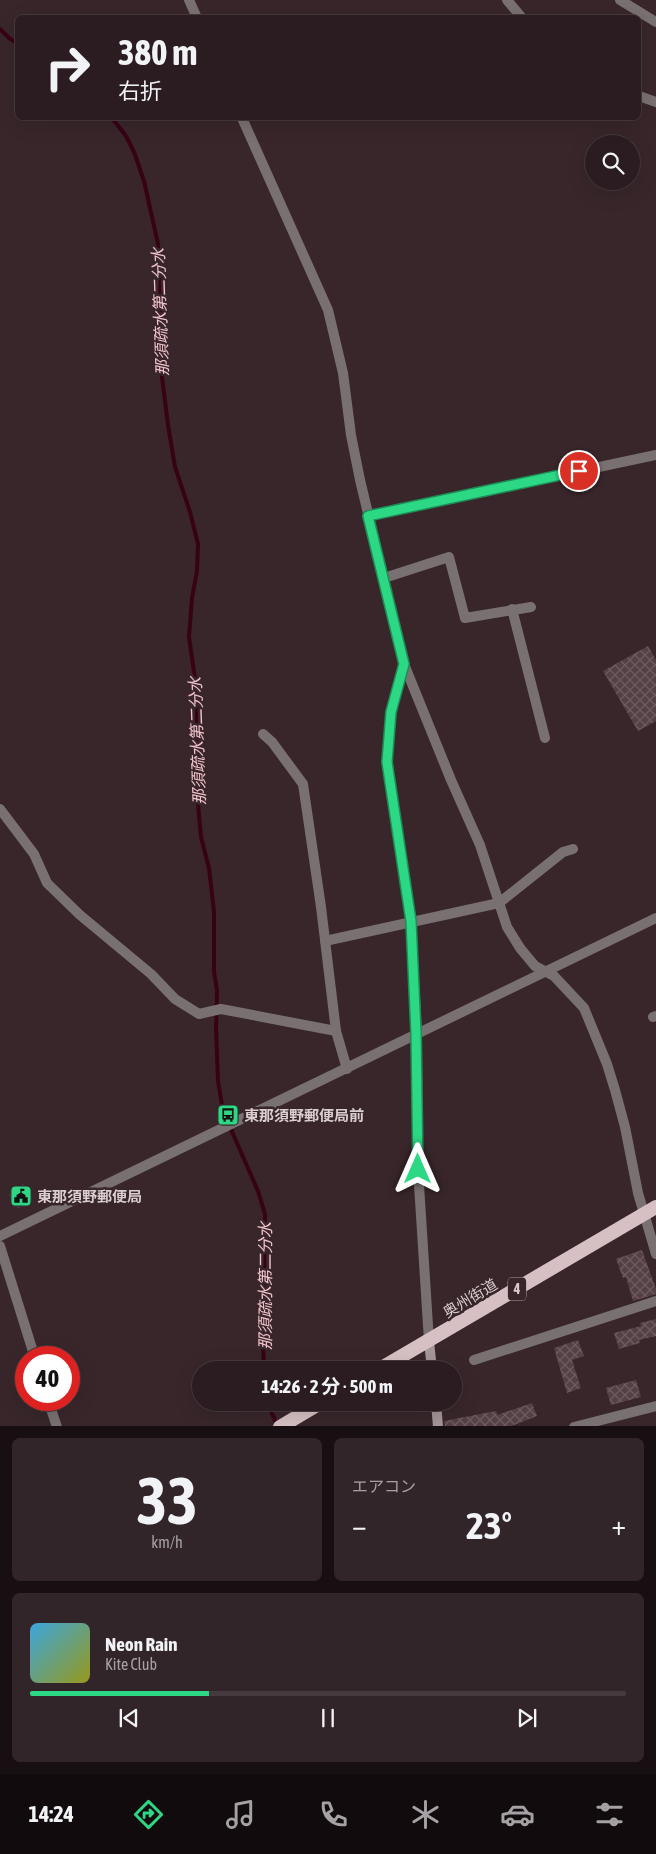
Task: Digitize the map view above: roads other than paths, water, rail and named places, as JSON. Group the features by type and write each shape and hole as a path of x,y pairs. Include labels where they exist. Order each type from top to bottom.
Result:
{"highway":[{"name":"奥州街道","path":"394,1361 650,1211"},
{"path":"280,1426 306,1411"}],"main road":[{"path":"429,1341 431,1361"},
{"path":"437,1411 438,1426"}],"street":[{"path":"189,0 196,15"},
{"path":"507,0 520,15"},
{"path":"620,0 656,22"},
{"path":"641,97 656,102"},
{"path":"243,120 328,310 343,373 351,435 368,516 404,664 451,780 480,845 507,927 520,948 535,966 554,976 584,1008 615,1090 625,1127 638,1193 650,1211 656,1254"},
{"path":"368,516 656,455"},
{"path":"384,578 449,557 465,618 531,608"},
{"path":"512,610 545,738"},
{"path":"404,664 391,712 387,762 411,921 416,1033 418,1169 429,1341"},
{"path":"263,734 272,742 303,784 336,1031 347,1068"},
{"path":"0,809 34,854 47,883 80,915 151,974 175,999 199,1014 221,1009 336,1031"},
{"path":"325,940 499,902 563,852 573,849"},
{"path":"0,1236 656,918"},
{"path":"0,1246 31,1346"},
{"path":"474,1360 656,1301"},
{"path":"574,1426 656,1406"},
{"path":"52,1411 57,1426"}],"waterway":[{"name":"那須疏水第二分水","path":"0,29 15,42"},
{"name":"那須疏水第二分水","path":"114,120 126,136 134,152 144,181 158,244 161,270 159,353 168,425 175,467 198,544 197,571 192,598 189,637 197,693 197,794 201,837 209,868 214,912 218,1081 223,1111 258,1191 265,1214 264,1361"},
{"name":"那須疏水第二分水","path":"271,1411 277,1425"}],"place":[{"name":"東那須野郵便局前","path":"228,1115"},
{"name":"東那須野郵便局","path":"21,1196"}]}
